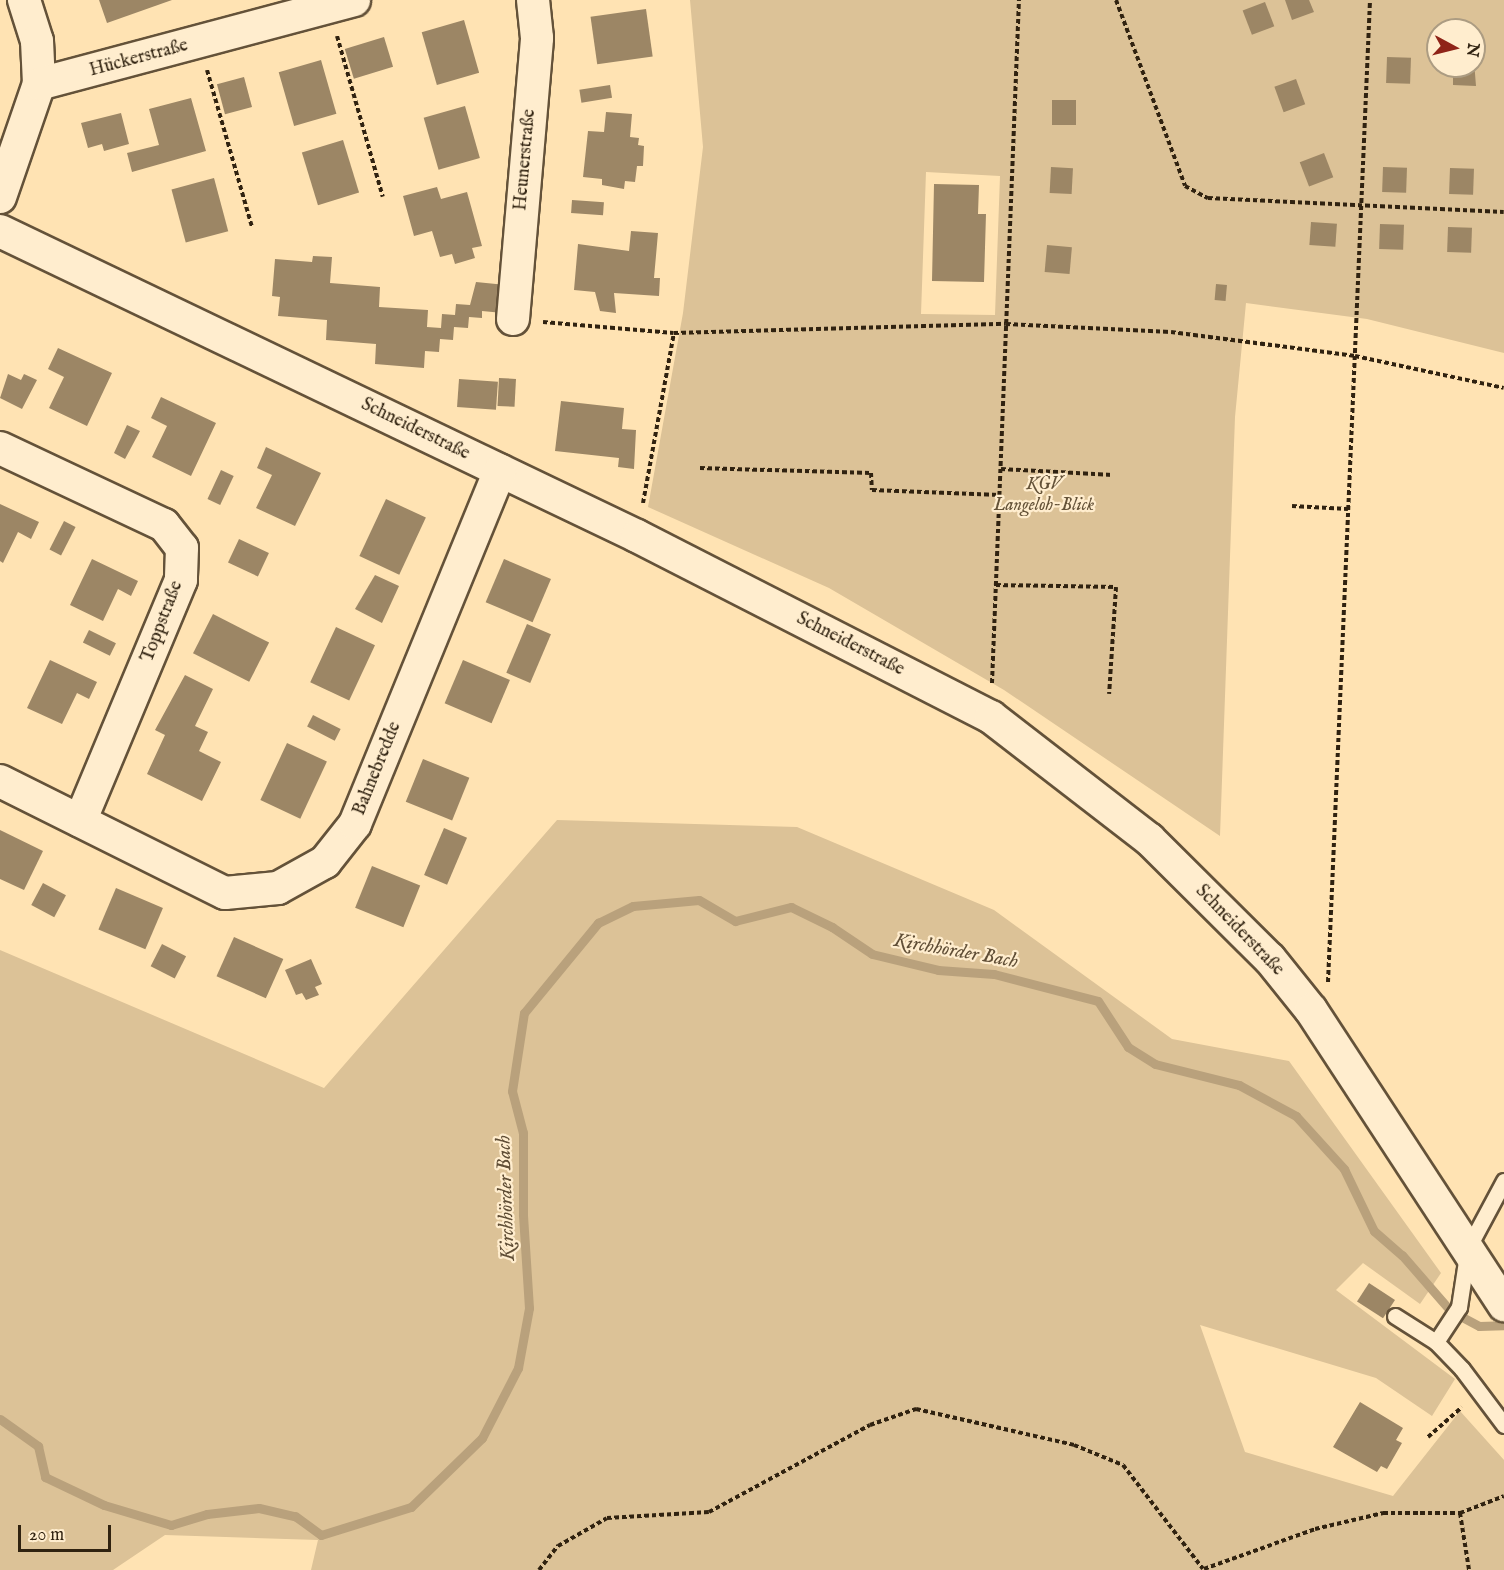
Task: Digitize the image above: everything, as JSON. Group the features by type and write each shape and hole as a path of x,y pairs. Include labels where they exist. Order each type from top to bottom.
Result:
{"street":[{"path":"0,197 39,84 36,41 24,0"},
{"name":"Hückerstraße","path":"39,84 298,7 354,0"},
{"name":"Heunerstraße","path":"513,319 537,38 533,0"},
{"name":"Schneiderstraße","path":"0,231 500,471 991,717 1149,839 1270,959 1311,1010 1504,1305"},
{"name":"Toppstraße","path":"0,448 164,525 182,548 181,580 80,821"},
{"name":"Bahnebredde","path":"0,781 225,892 278,888 325,862 355,824 500,471"}],"lane":[{"path":"1436,1342 1459,1307 1468,1248 1504,1181"},
{"path":"1395,1316 1436,1342 1462,1369 1504,1425"}],"path":[{"path":"991,717 1019,0"},
{"path":"1116,0 1185,186 1208,198 1504,212"},
{"path":"1311,1010 1328,989 1370,0"},
{"path":"333,25 383,197"},
{"path":"204,61 252,227"},
{"path":"513,319 674,333 1006,324 1171,332 1355,356 1504,388"},
{"path":"643,503 674,333"},
{"path":"700,468 871,473 872,490 1000,495"},
{"path":"1000,469 1113,474"},
{"path":"1292,506 1348,509"},
{"path":"996,585 1116,587 1109,694"},
{"path":"1428,1437 1461,1406 1467,1412"},
{"path":"539,1570 558,1546 607,1518 709,1512 870,1425 916,1409 1074,1445 1123,1465 1203,1569 1315,1529 1383,1513 1460,1513 1504,1496"},
{"path":"1460,1513 1469,1570"}],"green space":[{"name":"KGV Langeloh-Blick","path":"690,0 1504,0 1504,353 1367,319 1246,303 1235,417 1220,836 1004,690 829,588 648,507 683,313 703,147","holes":["926,172 1000,176 995,315 921,314"]},
{"path":"557,820 797,827 994,910 1172,1039 1289,1061 1441,1273 1420,1304 1363,1263 1336,1290 1455,1379 1432,1416 1376,1378 1200,1325 1245,1452 1393,1496 1460,1411 1504,1460 1504,1570 311,1570 318,1540 165,1535 113,1570 0,1570 0,950 324,1088"}],"building":[{"path":"99,0 172,0 107,23"},
{"path":"1285,0 1309,0 1314,12 1292,20"},
{"path":"1265,2 1274,26 1252,35 1243,11"},
{"path":"646,9 653,57 597,64 591,17"},
{"path":"464,20 479,73 437,85 422,32"},
{"path":"384,37 393,67 354,79 345,49"},
{"path":"1387,57 1411,58 1410,84 1386,83"},
{"path":"321,60 336,114 294,126 279,72"},
{"path":"244,77 252,107 225,114 217,84"},
{"path":"1453,78 1475,78 1476,86 1453,85"},
{"path":"1296,79 1305,104 1284,112 1274,87"},
{"path":"610,85 612,98 581,103 579,90"},
{"path":"191,98 206,151 132,172 127,153 159,145 149,109"},
{"path":"1052,100 1076,100 1076,125 1052,125"},
{"path":"465,106 480,158 439,170 424,118"},
{"path":"606,112 632,114 630,137 639,138 638,145 644,146 643,166 637,166 635,182 625,181 624,189 602,185 602,179 583,177 588,131 604,132"},
{"path":"121,113 129,144 104,151 102,144 88,148 81,123"},
{"path":"343,140 359,193 318,205 302,153"},
{"path":"1324,153 1333,177 1309,187 1300,162"},
{"path":"1051,167 1073,168 1072,194 1050,193"},
{"path":"1383,167 1407,168 1406,193 1382,192"},
{"path":"1450,168 1474,169 1473,195 1449,194"},
{"path":"214,178 228,231 186,243 171,189"},
{"path":"934,184 979,185 978,214 986,214 984,282 932,281"},
{"path":"437,187 441,199 467,192 482,246 472,248 475,258 455,264 452,254 440,257 432,231 414,236 403,196"},
{"path":"572,200 604,202 603,215 571,213"},
{"path":"1311,222 1337,224 1335,247 1309,245"},
{"path":"1380,224 1404,225 1403,250 1379,249"},
{"path":"1448,227 1472,228 1471,253 1447,252"},
{"path":"631,231 658,233 654,278 660,278 659,296 614,293 616,313 600,311 595,292 574,290 578,244 629,251"},
{"path":"1047,245 1072,247 1070,274 1045,272"},
{"path":"313,256 332,257 330,283 380,287 379,307 428,310 427,327 441,328 442,314 455,315 456,304 470,305 476,282 506,285 503,313 482,311 482,318 469,317 468,328 454,327 453,340 440,339 439,352 425,351 424,368 375,364 376,344 326,340 327,320 278,316 280,297 272,296 275,259 312,262"},
{"path":"1216,284 1227,285 1226,301 1215,300"},
{"path":"58,348 112,373 87,426 49,408 64,377 48,369"},
{"path":"8,374 21,380 24,374 37,380 22,409 0,398"},
{"path":"499,378 516,379 515,407 498,406"},
{"path":"459,379 498,382 496,410 457,407"},
{"path":"161,397 216,423 191,476 152,457 167,426 151,418"},
{"path":"561,401 624,408 622,429 636,430 634,469 618,467 619,458 555,451"},
{"path":"127,425 140,431 125,459 114,453"},
{"path":"266,447 321,473 295,526 256,508 272,475 257,468"},
{"path":"221,470 234,476 220,505 207,499"},
{"path":"386,499 426,518 399,575 359,556"},
{"path":"0,504 39,522 31,539 18,532 3,563 0,561"},
{"path":"64,521 76,527 61,555 49,550"},
{"path":"239,539 269,553 258,577 228,563"},
{"path":"92,559 138,581 131,596 118,589 103,621 70,605"},
{"path":"504,559 551,579 533,622 486,602"},
{"path":"375,575 399,586 382,623 355,609"},
{"path":"213,614 269,643 249,682 193,653"},
{"path":"527,624 551,634 530,683 506,673"},
{"path":"336,627 375,645 349,700 310,682"},
{"path":"89,630 116,643 110,656 83,643"},
{"path":"50,660 97,682 89,699 77,693 62,724 27,708"},
{"path":"463,660 510,680 492,723 445,703"},
{"path":"185,675 213,689 195,726 208,732 199,751 221,762 202,801 147,774 165,735 155,730"},
{"path":"313,715 341,729 335,741 307,727"},
{"path":"287,743 327,762 300,819 260,800"},
{"path":"423,759 469,778 452,820 406,802"},
{"path":"444,828 467,838 447,885 424,875"},
{"path":"0,830 43,851 24,890 0,879"},
{"path":"372,866 420,885 403,927 355,908"},
{"path":"43,883 66,895 54,917 31,905"},
{"path":"116,888 163,908 145,949 98,929"},
{"path":"234,937 283,959 266,998 217,976"},
{"path":"162,944 186,956 175,979 151,966"},
{"path":"311,959 322,984 315,987 319,995 306,1000 302,993 296,995 285,970"},
{"path":"1369,1283 1395,1300 1383,1318 1357,1301"},
{"path":"1360,1402 1403,1428 1396,1440 1402,1443 1387,1469 1381,1466 1377,1472 1333,1447"}],"waterway":[{"name":"Kirchhörder Bach","path":"0,1419 38,1446 45,1477 104,1505 171,1525 207,1514 259,1508 295,1516 321,1535 411,1507 482,1438 518,1368 529,1308 523,1214 523,1133 512,1091 524,1013 598,923 633,906 699,900 735,921 791,907 832,927 872,954 938,970 994,974 1098,1001 1128,1047 1155,1064 1239,1085 1296,1116 1344,1169 1374,1231 1402,1255 1449,1309"},
{"name":"Kirchhörder Bach","path":"1464,1318 1479,1326 1504,1325"}]}
